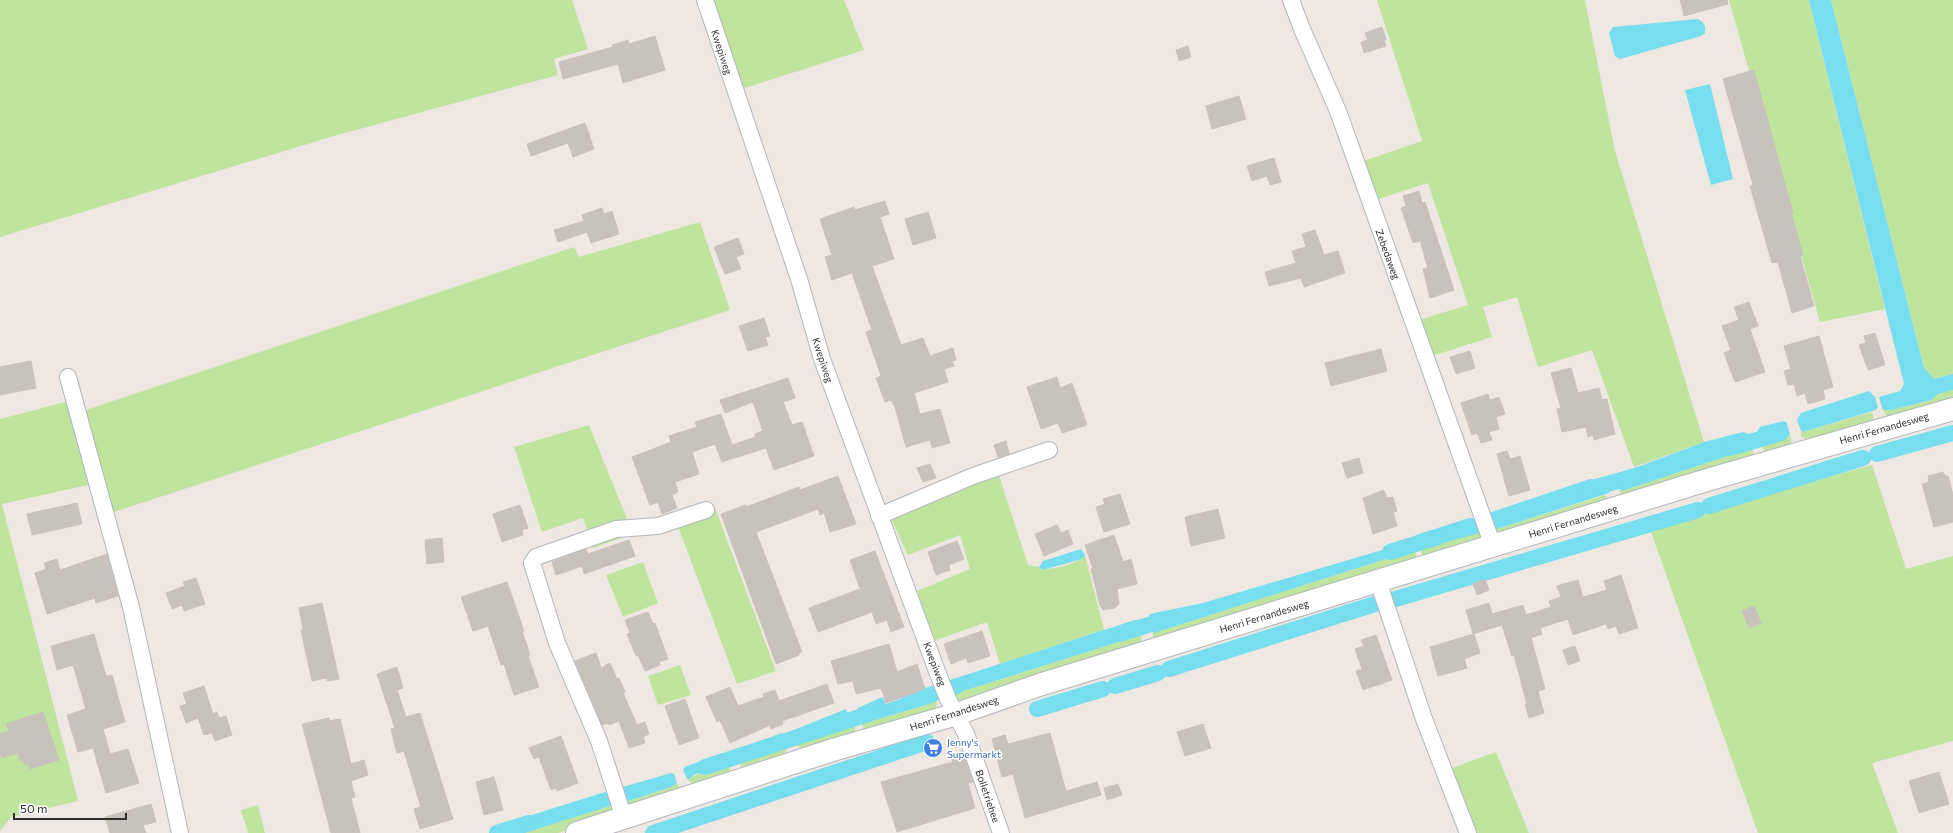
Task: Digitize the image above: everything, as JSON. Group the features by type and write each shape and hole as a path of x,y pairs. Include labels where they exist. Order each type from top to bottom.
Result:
{"street":[{"name":"Kwepiweg","path":"705,0 799,279 822,359 938,674 952,706"},
{"name":"Zebedaweg","path":"1291,0 1338,111 1482,510 1490,536"},
{"path":"68,377 131,607 180,833"},
{"name":"Henri Fernandesweg","path":"577,833 836,749 952,706 1047,683 1378,581 1490,536 1707,480 1953,409"},
{"path":"879,516 973,476 1048,450"},
{"path":"624,818 599,742 557,643 532,563 536,557 616,529 658,526 706,510"},
{"path":"1378,581 1424,719 1468,833"},
{"name":"Bolletriehee","path":"952,706 966,734 1001,833"}],"green space":[{"path":"0,0 572,0 588,49 554,59 558,75 334,136 0,237"},
{"path":"710,0 844,0 864,50 742,89"},
{"path":"1377,0 1585,0 1615,151 1704,442 1634,467 1592,350 1538,367 1517,297 1483,307 1492,337 1432,356 1419,320 1468,305 1428,183 1375,200 1361,162 1422,141"},
{"path":"1729,0 1809,0 1885,309 1820,322"},
{"path":"1831,0 1953,0 1953,374 1933,379 1924,368"},
{"path":"700,222 730,310 111,513 86,410 574,247 579,257"},
{"path":"1953,390 1953,402 1888,418 1883,410 1892,410 1931,400 1938,394"},
{"path":"69,401 88,485 2,504 78,801 11,817 0,831 0,419"},
{"path":"1872,412 1874,418 1870,424 1809,441 1801,436 1801,431 1803,432"},
{"path":"589,425 633,534 593,548 583,518 542,532 514,447"},
{"path":"1790,435 1792,445 1771,454 1764,450 1761,443 1764,445"},
{"path":"1752,448 1752,458 1625,497 1621,494 1619,489 1622,491"},
{"path":"1872,465 1906,569 1953,556 1953,741 1872,763 1898,833 1758,833 1651,532 1764,495"},
{"path":"998,472 1028,565 1039,567 1043,570 1066,566 1072,564 1085,555 1104,630 1000,664 987,622 934,641 917,591 970,569 960,535 908,555 890,517"},
{"path":"1605,495 1609,500 1498,535 1494,530"},
{"path":"714,505 776,671 737,684 675,518"},
{"path":"1481,530 1483,538 1424,557 1418,546 1423,549"},
{"path":"1411,551 1416,554 1417,559 1154,640 1152,631 1154,633"},
{"path":"643,562 658,603 623,617 606,575"},
{"path":"1142,632 1140,649 967,700 959,700 955,698 954,693 1141,635"},
{"path":"680,665 691,695 658,705 648,676"},
{"path":"936,698 937,704 934,710 865,731 862,724 932,703"},
{"path":"852,725 855,728 855,733 801,750 796,743"},
{"path":"787,748 783,760 743,769 740,763 741,760"},
{"path":"1496,752 1529,833 1464,833 1441,772"},
{"path":"728,766 731,772 693,784 688,780 702,773"},
{"path":"677,783 679,787 675,793 628,806 625,802 671,787"},
{"path":"258,805 265,833 248,833 241,810"},
{"path":"613,805 615,811 606,818 558,833 525,833"}],"water":[{"path":"1809,0 1831,0 1924,368 1934,379 1953,374 1953,390 1938,394 1931,400 1892,410 1883,410 1879,397 1900,391 1904,384"},
{"path":"1698,19 1705,26 1705,33 1701,36 1620,59 1615,56 1609,33 1613,27"},
{"path":"1710,84 1733,179 1711,185 1685,90"},
{"path":"1869,391 1875,397 1878,407 1876,410 1803,432 1801,431 1797,420 1801,413"},
{"path":"1784,421 1787,423 1790,435 1764,445 1761,443 1757,432 1760,427"},
{"path":"1743,432 1748,434 1752,448 1622,491 1619,489 1616,475 1704,442"},
{"path":"1590,479 1606,481 1609,493 1494,530 1489,513"},
{"path":"1469,518 1478,519 1481,530 1476,534 1422,549 1418,546 1416,535"},
{"path":"1409,542 1411,551 1154,633 1150,627 1150,614 1203,603"},
{"path":"1081,549 1085,555 1082,559 1043,570 1039,567 1043,561"},
{"path":"1135,620 1139,622 1141,635 954,693 950,682 953,679"},
{"path":"930,689 934,700 932,703 862,724 858,708 882,697 886,704"},
{"path":"846,709 852,725 796,743 793,733 794,730"},
{"path":"782,733 787,748 737,763 733,751"},
{"path":"722,753 728,766 715,771 695,774 688,780 683,770 685,767"},
{"path":"671,773 674,774 677,783 671,787 625,802 621,790 623,787"},
{"path":"608,791 613,805 525,833 511,833 508,825 510,822"}],"building":[{"path":"1680,0 1727,0 1728,4 1684,16"},
{"path":"1382,27 1386,39 1384,40 1386,46 1364,53 1361,42 1368,40 1365,33"},
{"path":"655,36 665,70 623,83 618,64 563,79 559,62 613,47 612,45 628,40 629,44"},
{"path":"1188,46 1191,57 1179,61 1176,50"},
{"path":"1754,70 1793,213 1791,213 1803,255 1800,256 1814,306 1792,313 1778,262 1772,263 1750,186 1753,185 1723,79"},
{"path":"1239,96 1246,119 1212,129 1206,106"},
{"path":"585,123 594,149 573,157 568,143 531,156 527,144"},
{"path":"1274,158 1281,182 1270,185 1267,176 1252,181 1247,166"},
{"path":"1419,191 1422,203 1425,202 1454,290 1430,298 1423,269 1428,268 1420,241 1413,243 1401,208 1406,206 1403,196"},
{"path":"885,201 889,214 880,217 894,259 872,266 901,345 923,338 930,356 953,348 956,360 952,361 954,366 944,369 948,382 914,393 920,414 940,409 950,443 932,448 930,440 906,447 895,407 891,400 885,402 876,378 881,376 866,332 872,330 852,273 832,280 825,257 832,255 820,219 854,207 855,210"},
{"path":"602,208 604,214 612,211 619,234 591,243 587,232 558,242 554,230 584,221 582,215"},
{"path":"928,212 936,238 913,245 905,219"},
{"path":"1315,230 1324,255 1338,251 1345,273 1304,287 1301,278 1269,286 1265,272 1296,263 1292,251 1306,247 1302,234"},
{"path":"738,238 744,254 736,257 741,269 725,274 714,247"},
{"path":"1749,302 1758,326 1750,329 1765,372 1735,382 1724,353 1731,350 1722,326 1739,320 1734,307"},
{"path":"764,318 770,336 765,337 768,345 748,351 739,326"},
{"path":"1875,333 1885,365 1868,370 1859,345 1866,343 1864,336"},
{"path":"1819,336 1833,387 1823,390 1825,399 1808,404 1805,393 1797,396 1794,384 1788,385 1784,371 1791,369 1784,346"},
{"path":"1381,349 1387,371 1331,386 1325,363"},
{"path":"1470,351 1475,368 1456,374 1450,357"},
{"path":"31,361 36,388 0,395 0,367"},
{"path":"1571,368 1578,393 1599,388 1602,400 1607,399 1615,434 1594,440 1593,435 1588,437 1586,427 1562,432 1557,409 1561,408 1551,373"},
{"path":"1057,377 1060,388 1072,383 1087,425 1062,433 1058,423 1041,429 1027,387"},
{"path":"788,378 795,398 783,402 792,425 802,422 814,456 774,470 766,448 722,462 715,444 692,452 699,474 675,482 678,492 672,495 677,508 662,514 658,502 650,505 632,457 671,442 669,436 697,427 695,422 721,414 732,445 756,437 755,434 763,431 753,402 725,413 720,400"},
{"path":"1488,394 1490,400 1499,397 1505,414 1496,417 1499,429 1489,432 1492,440 1481,443 1477,433 1472,435 1461,403"},
{"path":"1006,441 1009,454 998,457 994,445"},
{"path":"1507,451 1510,459 1520,456 1530,490 1509,496 1497,454"},
{"path":"1359,458 1363,473 1347,478 1342,463"},
{"path":"930,464 936,478 923,482 917,468"},
{"path":"1943,472 1945,476 1948,476 1953,495 1953,522 1934,527 1922,484 1929,482 1928,476"},
{"path":"838,476 856,524 830,532 824,513 820,515 818,509 756,532 802,652 798,654 799,655 776,664 721,514 746,505 746,507 799,487 800,490"},
{"path":"1384,490 1387,498 1393,497 1397,511 1393,512 1397,526 1373,534 1363,498"},
{"path":"1120,494 1130,524 1104,532 1096,507 1105,504 1103,499"},
{"path":"77,503 82,524 32,535 27,514"},
{"path":"520,505 528,528 522,530 523,535 502,542 493,514"},
{"path":"1218,509 1225,538 1191,546 1185,517"},
{"path":"1057,525 1061,533 1068,530 1073,544 1044,556 1035,534"},
{"path":"1114,535 1123,562 1131,559 1137,584 1117,589 1119,604 1115,608 1103,610 1100,605 1091,569 1093,569 1085,545"},
{"path":"442,538 444,562 427,564 425,540"},
{"path":"629,540 635,556 584,574 582,566 556,575 552,562 586,549 588,554"},
{"path":"957,541 964,559 949,565 950,570 936,575 928,552"},
{"path":"875,551 904,627 891,632 887,620 876,624 872,612 818,632 809,608 860,589 850,560"},
{"path":"107,554 118,596 96,603 95,598 47,614 35,573 46,569 44,563 57,559 60,570"},
{"path":"1621,575 1638,628 1619,634 1616,626 1608,629 1606,624 1573,635 1568,619 1540,628 1542,634 1531,638 1545,689 1538,691 1544,713 1529,718 1525,704 1527,704 1514,655 1512,656 1502,625 1473,634 1466,610 1489,603 1492,614 1523,605 1526,615 1551,607 1549,601 1561,597 1557,586 1578,580 1583,597 1607,590 1604,581"},
{"path":"196,578 205,604 184,611 182,605 172,609 166,593 185,586 183,582"},
{"path":"1485,579 1489,590 1477,595 1473,584"},
{"path":"507,582 524,631 522,631 530,655 528,656 539,687 514,695 504,664 501,665 488,626 473,631 461,597"},
{"path":"322,603 339,679 327,681 326,678 312,681 301,630 303,629 299,608"},
{"path":"1754,606 1761,623 1749,628 1742,611"},
{"path":"648,612 653,624 655,623 668,659 659,662 660,665 645,671 638,655 636,656 627,634 630,633 625,620"},
{"path":"982,631 990,656 968,663 966,658 951,664 944,644"},
{"path":"94,634 106,676 112,675 125,722 103,729 110,754 128,749 139,783 106,793 93,748 78,752 67,715 86,709 73,665 57,670 51,646"},
{"path":"1474,634 1480,653 1464,659 1467,668 1438,676 1430,647"},
{"path":"1376,635 1392,680 1363,690 1356,671 1362,669 1355,649 1364,646 1361,640"},
{"path":"889,644 897,672 917,664 925,689 886,703 881,688 856,694 853,681 838,684 831,661"},
{"path":"1575,646 1580,661 1568,665 1563,650"},
{"path":"596,653 601,668 610,663 617,679 619,678 625,692 623,693 637,725 645,722 649,734 643,737 645,743 629,748 619,721 609,725 608,723 602,725 575,661"},
{"path":"397,667 403,688 397,690 406,717 420,713 453,819 420,829 414,809 421,807 404,751 397,753 391,729 395,728 377,674"},
{"path":"827,684 834,703 782,721 783,724 771,729 770,725 730,743 720,720 717,722 706,697 730,687 738,706 764,697 763,694 775,690 779,701"},
{"path":"204,686 213,714 217,712 219,718 226,716 232,735 215,741 212,733 204,735 198,718 186,723 180,706 187,704 183,693"},
{"path":"685,699 699,738 679,745 665,706"},
{"path":"43,712 59,760 30,769 28,763 24,765 23,760 20,761 18,753 2,758 0,751 0,734 9,731 6,724"},
{"path":"329,718 329,721 340,719 351,764 364,760 368,775 351,781 355,797 351,798 360,833 331,833 302,724"},
{"path":"1203,724 1211,748 1185,756 1177,732"},
{"path":"1050,733 1066,791 1097,782 1101,795 1025,818 1013,774 1002,777 992,739 1005,735 1008,744"},
{"path":"561,736 578,783 557,791 556,788 551,790 539,757 534,759 529,748"},
{"path":"962,751 973,782 968,783 975,808 897,832 881,782 953,762 950,755"},
{"path":"1939,772 1949,804 1919,813 1909,781"},
{"path":"494,777 503,810 484,815 476,782"},
{"path":"1118,784 1122,795 1107,800 1104,788"},
{"path":"151,804 156,822 143,825 146,833 110,833 105,817"}],"waterway":[{"path":"1730,448 1781,433"},
{"path":"1877,454 1953,433"},
{"path":"1709,506 1863,458"},
{"path":"1586,490 1639,475"},
{"path":"1392,600 1698,510"},
{"path":"1390,552 1438,537"},
{"path":"1169,669 1375,604"},
{"path":"1120,634 1170,618"},
{"path":"1115,686 1158,673"},
{"path":"910,701 957,686"},
{"path":"1037,709 1103,689"},
{"path":"705,767 881,710"},
{"path":"653,833 927,742"},
{"path":"497,833 529,823"}],"place":[{"name":"Jenny's Supermarkt","path":"933,748"}]}
